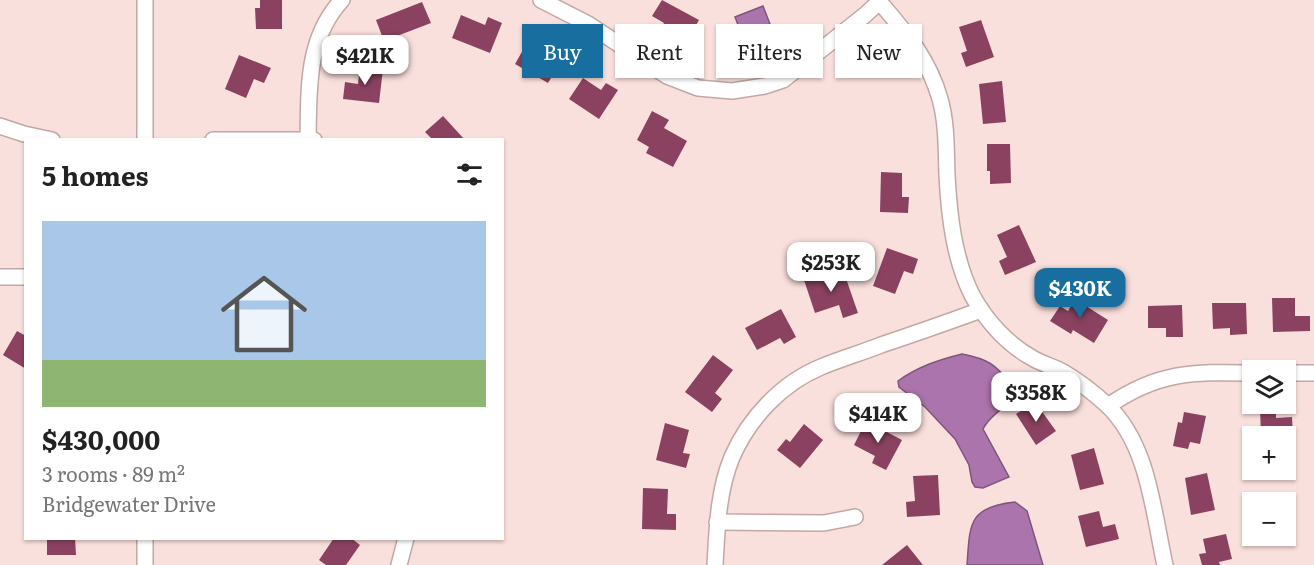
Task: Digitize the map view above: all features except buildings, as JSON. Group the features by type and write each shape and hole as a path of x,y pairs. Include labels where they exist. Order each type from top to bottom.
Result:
{"street":[{"path":"145,0 146,138"},
{"path":"311,138 309,77 311,60 323,28 340,0"},
{"path":"541,0 588,24 667,76 698,88 732,91 765,87 783,80 865,15 878,1 914,43 925,60 940,98 945,126 949,204 964,278 981,310 998,331 1018,349 1033,359 1062,371 1108,406 1133,441 1139,456 1164,565"},
{"path":"0,126 43,138"},
{"path":"0,277 24,277"},
{"path":"715,565 717,522 723,488 738,446 759,414 787,387 820,367 981,310"},
{"path":"1108,406 1139,387 1174,375 1242,373"},
{"path":"1296,373 1314,373"},
{"path":"717,522 824,523 855,517"},
{"path":"145,540 145,565"},
{"path":"399,565 405,540"}],"shaded area":[{"path":"763,6 770,24 738,24 735,17"},
{"path":"962,354 990,364 1001,372 1012,385 1008,401 983,429 1009,477 983,488 975,487 972,482 969,465 955,439 925,407 899,387 898,381 928,364"},
{"path":"1015,502 1027,511 1043,565 967,565 969,539 974,520 988,508"}]}
